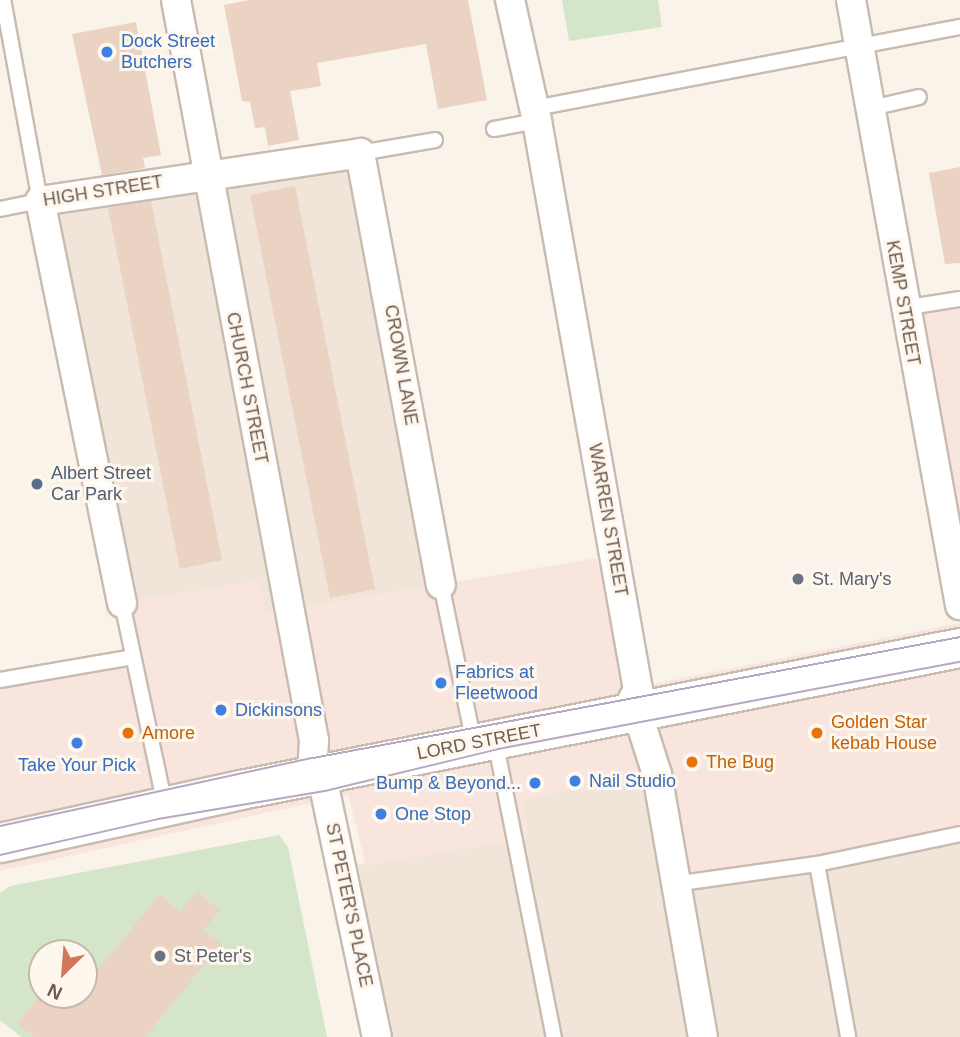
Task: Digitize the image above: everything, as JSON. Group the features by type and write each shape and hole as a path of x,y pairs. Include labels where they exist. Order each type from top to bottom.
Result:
{"street":[{"name":"CHURCH STREET","path":"176,0 206,175 311,727 313,758 321,774"},
{"name":"WARREN STREET","path":"510,0 536,114 638,690 633,699 639,710 657,774 674,884 703,1037"},
{"name":"KEMP STREET","path":"851,0 861,46 903,307 960,605"},
{"path":"206,175 360,153"},
{"name":"CROWN LANE","path":"360,153 441,584"},
{"name":"HIGH STREET","path":"40,201 206,175"},
{"path":"40,201 122,603"},
{"name":"LORD STREET","path":"0,844 482,737 639,710 960,648"},
{"name":"ST PETER'S PLACE","path":"321,774 377,1037"}],"lane":[{"path":"3,0 40,201"},
{"path":"494,129 536,114 960,27"},
{"path":"871,108 919,97"},
{"path":"360,153 435,140"},
{"name":"HIGH STREET","path":"0,209 40,201"},
{"path":"903,307 960,299"},
{"name":"CROWN LANE","path":"441,584 482,737 554,1037"},
{"path":"122,603 166,807"},
{"path":"0,680 133,657"},
{"path":"674,884 817,864 960,834"},
{"path":"817,864 848,1037"}],"shaded area":[{"path":"360,153 441,584 266,614 259,581 122,603 40,201"},
{"path":"960,300 960,602 911,309"},
{"path":"596,558 638,687 960,623 960,835 674,884 657,774 523,799 528,838 366,865 348,795 0,871 0,680 133,657 122,603 260,580 266,614"},
{"path":"657,774 960,833 960,1037 377,1037 341,867 527,838 523,799"}],"green space":[{"path":"562,0 658,0 662,27 569,41"},
{"path":"279,835 288,847 327,1037 21,1037 0,1020 0,893 10,886"}],"building":[{"path":"249,0 468,0 487,100 438,109 426,44 317,63 321,86 290,91 299,140 268,146 265,127 255,128 250,102 242,101 224,5"},
{"path":"136,22 161,155 143,158 145,168 102,175 72,34"},
{"path":"960,167 960,263 945,264 929,173"},
{"path":"295,186 375,589 330,598 250,195"},
{"path":"151,201 222,560 180,569 108,208"},
{"name":"St Peter's","path":"197,891 220,911 203,930 222,944 145,1037 34,1037 17,1023 29,1009 98,1009 98,970 160,894 180,912"}],"tram line":[{"path":"0,826 313,758 960,637"},
{"path":"0,855 158,819 325,791 498,749 960,662"}],"place":[{"name":"Dock Street Butchers","path":"107,52"},
{"name":"Albert Street Car Park","path":"37,484"},
{"name":"St. Mary's","path":"798,579"},
{"name":"Fabrics at Fleetwood","path":"441,683"},
{"name":"Dickinsons","path":"221,710"},
{"name":"Amore","path":"128,733"},
{"name":"Golden Star kebab House","path":"817,733"},
{"name":"Take Your Pick","path":"77,743"},
{"name":"The Bug","path":"692,762"},
{"name":"Nail Studio","path":"575,781"},
{"name":"Bump & Beyond...","path":"535,783"},
{"name":"One Stop","path":"381,814"},
{"name":"St Peter's","path":"160,956"}]}
